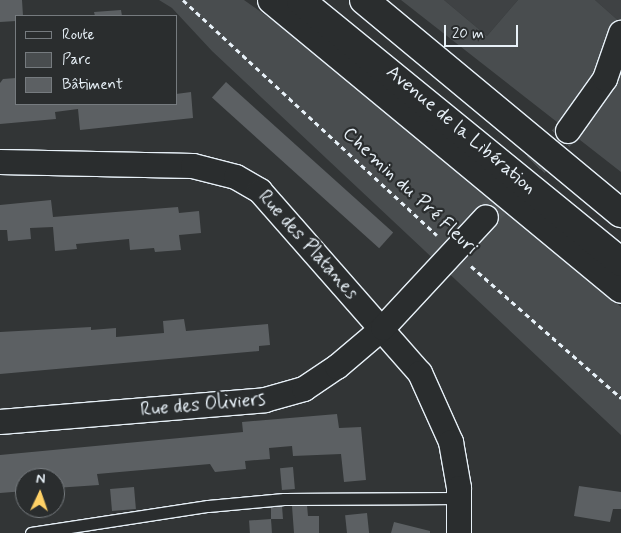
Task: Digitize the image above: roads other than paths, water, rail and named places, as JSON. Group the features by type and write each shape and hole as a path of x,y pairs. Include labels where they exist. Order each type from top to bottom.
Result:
{"highway":[{"path":"272,0 621,289"},
{"name":"Avenue de la Libération","path":"300,0 621,262"},
{"name":"Avenue de la Libération","path":"364,0 621,213"}],"street":[{"path":"568,131 605,79 621,33"},
{"name":"Rue des Platanes","path":"0,162 180,164 236,176 270,200 383,328 420,373 438,408 451,442 459,498 459,533"},
{"name":"Rue des Oliviers","path":"0,422 280,398 318,380 383,328 486,217"}],"lane":[{"path":"31,533 173,511 284,499 459,498"}],"tunnel":[{"path":"486,217 568,131"}]}
